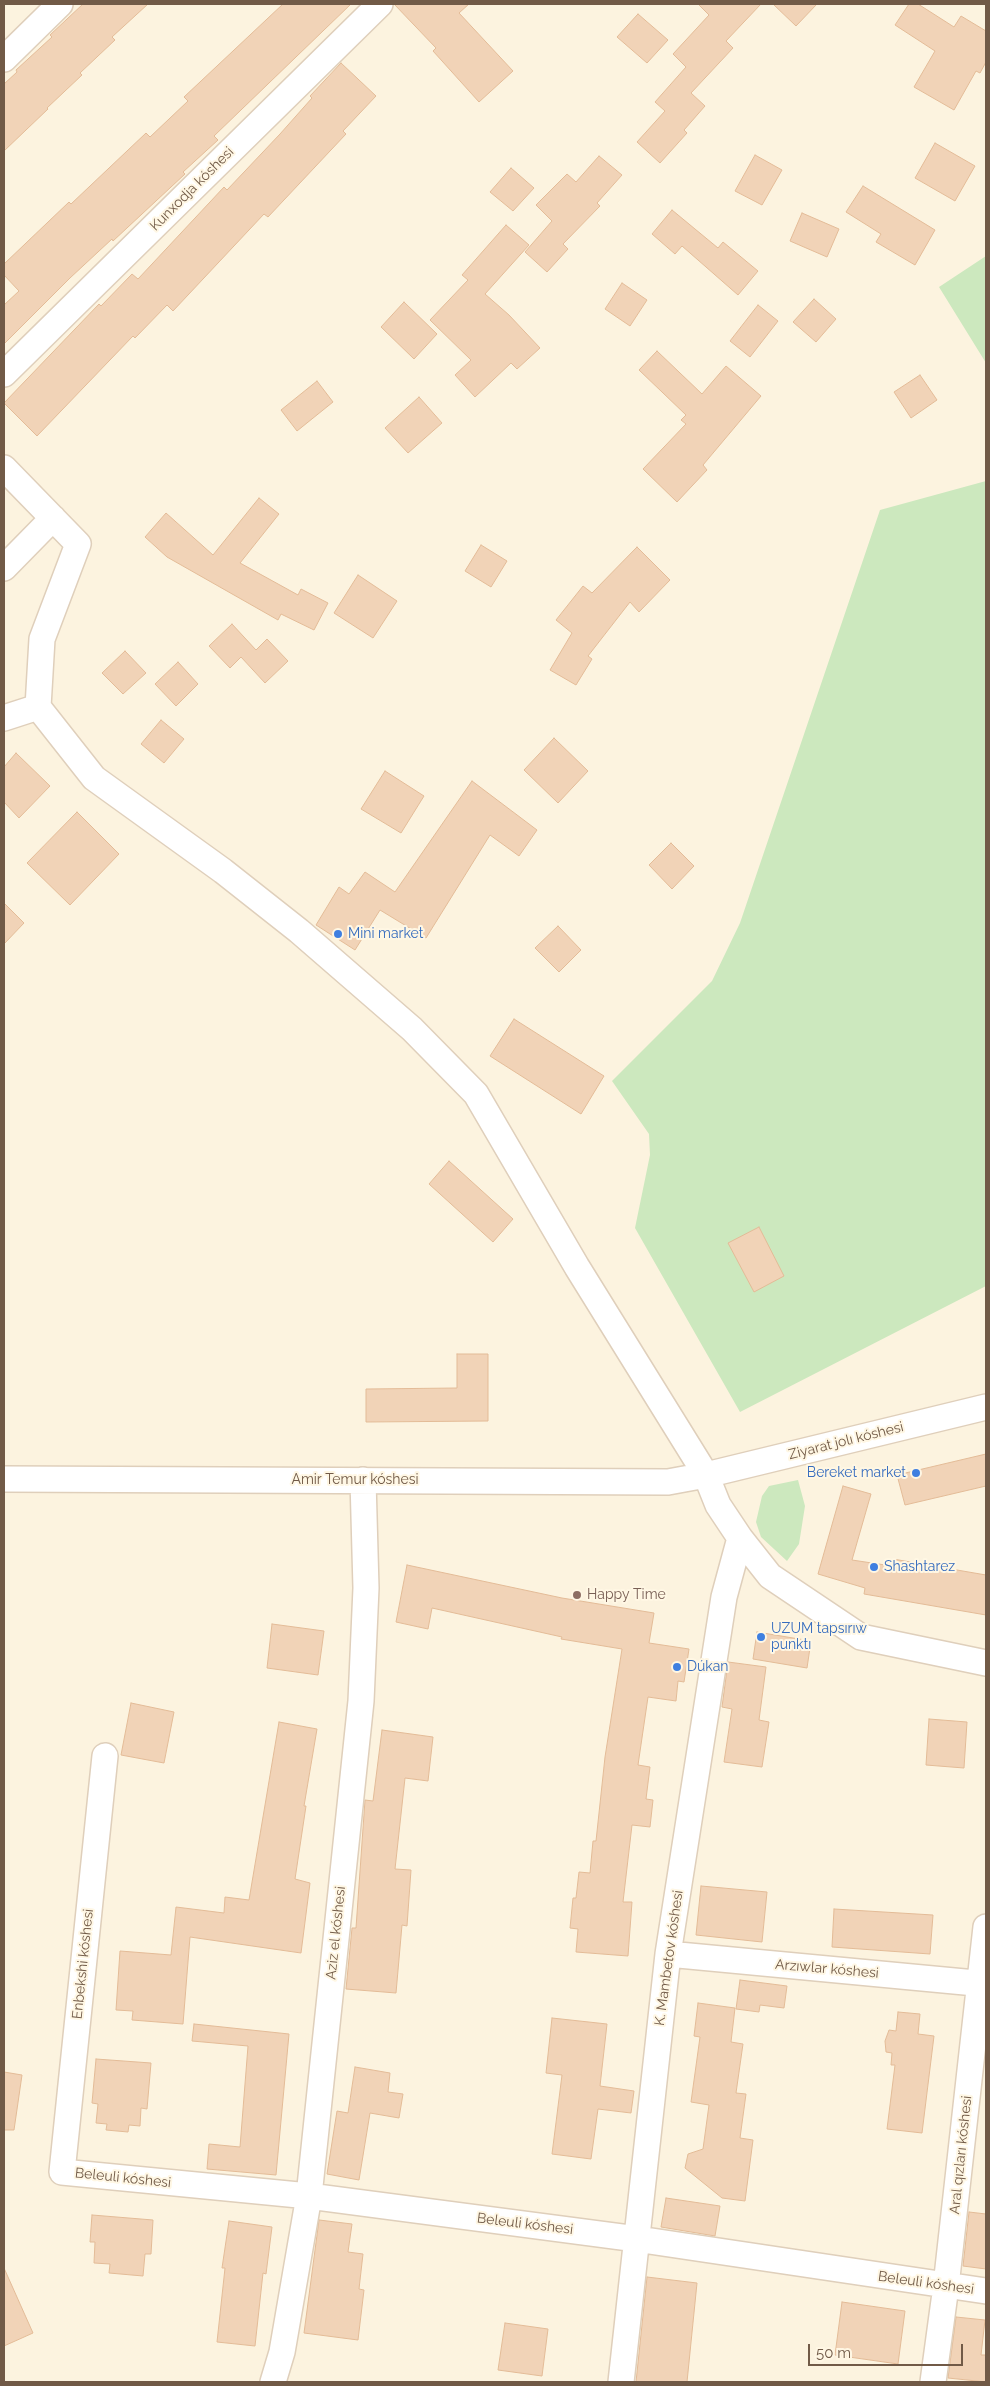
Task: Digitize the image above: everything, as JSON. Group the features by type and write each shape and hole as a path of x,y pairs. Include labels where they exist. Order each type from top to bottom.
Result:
{"street":[{"path":"4,59 60,4"},
{"name":"Kunxodja kóshesi","path":"4,374 380,4"},
{"path":"4,468 78,544 42,640 38,707 94,778 223,871 299,932 412,1028 476,1094 578,1267 706,1475 718,1505 740,1538 770,1576 862,1637 986,1663"},
{"path":"4,568 53,518"},
{"path":"4,718 38,707"},
{"name":"Ziyarat jolı kóshesi","path":"706,1475 986,1407"},
{"name":"Amir Temur kóshesi","path":"4,1479 668,1482 706,1475"},
{"name":"Aziz el kóshesi","path":"273,2382 282,2352 309,2196 361,1701 366,1588 364,1480"},
{"name":"K. Mambetov kóshesi","path":"621,2382 668,1954 724,1597 740,1538"},
{"name":"Enbekshi kóshesi","path":"62,2172 105,1756"},
{"name":"Aral qızları kóshesi","path":"933,2382 983,1984 986,1927"},
{"name":"Arzıwlar kóshesi","path":"668,1954 983,1984"},
{"name":"Beleuli kóshesi","path":"62,2172 309,2196 637,2239 986,2292"}],"green space":[{"path":"986,256 986,363 939,287"},
{"path":"986,481 986,1286 740,1412 635,1228 650,1155 649,1134 612,1081 712,981 740,923 880,510"},
{"path":"798,1480 805,1506 799,1544 787,1561 761,1537 756,1522 762,1496 769,1486"}],"building":[{"path":"83,4 148,4 112,37 115,40 80,73 82,75 4,151 4,84 17,72 16,70 52,37 50,35"},
{"path":"283,4 351,4 214,136 218,140 183,172 185,174 70,278 4,344 4,305 19,291 4,275 4,264 146,133 150,137 188,101 184,97"},
{"path":"394,4 469,4 459,13 513,71 479,102 433,51 436,48"},
{"path":"698,4 761,4 726,41 733,48 691,93 705,106 684,130 687,133 660,163 637,142 665,111 655,102 686,67 673,54 709,15"},
{"path":"773,4 817,4 796,26"},
{"path":"909,4 918,4 954,27 961,16 986,31 986,62 980,73 976,71 954,110 914,87 935,51 895,25"},
{"path":"638,14 668,40 647,63 617,37"},
{"path":"341,63 376,96 343,131 346,134 268,217 264,214 173,311 167,305 135,338 133,336 37,436 4,403 99,304 101,306 132,274 138,279 224,187 227,190 280,134 312,98 310,96"},
{"path":"935,143 975,166 955,201 915,178"},
{"path":"755,155 782,170 762,205 735,191"},
{"path":"599,156 622,175 597,203 600,206 563,244 568,249 547,272 525,252 552,221 536,205 567,174 576,182"},
{"path":"511,168 534,188 513,211 490,192"},
{"path":"863,186 935,230 915,265 876,242 881,234 846,212"},
{"path":"672,210 718,248 723,242 758,271 738,295 682,246 675,254 652,234"},
{"path":"802,213 839,229 827,257 790,241"},
{"path":"506,225 529,245 485,294 509,315 540,348 517,369 511,363 475,397 455,375 471,360 430,320 468,280 462,275"},
{"path":"622,283 647,300 630,326 605,309"},
{"path":"814,299 836,319 816,342 793,322"},
{"path":"404,302 437,334 414,359 381,327"},
{"path":"758,305 778,321 750,357 730,341"},
{"path":"657,351 702,394 726,366 761,396 703,465 707,470 677,502 643,469 686,424 681,420 686,415 639,370"},
{"path":"920,375 937,400 911,418 894,392"},
{"path":"317,381 333,402 297,431 281,410"},
{"path":"419,397 442,423 408,453 385,428"},
{"path":"259,498 279,514 240,563 298,595 301,589 328,603 314,630 281,614 278,620 167,557 145,537 166,513 213,555"},
{"path":"481,545 507,561 491,587 465,571"},
{"path":"637,547 670,580 639,612 630,602 588,656 592,659 576,685 550,670 572,633 556,620 583,586 592,593"},
{"path":"358,575 397,601 373,638 334,613"},
{"path":"232,624 256,650 267,639 288,661 265,683 241,657 230,668 209,646"},
{"path":"125,651 146,673 123,694 102,673"},
{"path":"178,662 198,684 176,706 155,684"},
{"path":"161,720 184,739 164,763 141,744"},
{"path":"554,738 588,771 558,803 524,770"},
{"path":"16,753 50,786 19,818 4,802 4,767"},
{"path":"385,771 424,796 401,833 361,809"},
{"path":"472,781 537,830 519,856 490,835 426,938 380,910 355,950 316,925 339,887 349,894 365,872 395,892"},
{"path":"77,812 119,854 70,905 27,863"},
{"path":"671,843 694,866 672,889 649,865"},
{"path":"4,903 24,923 4,944"},
{"path":"558,926 581,950 559,972 535,948"},
{"path":"514,1019 604,1076 581,1114 490,1056"},
{"path":"449,1161 513,1219 493,1242 429,1184"},
{"path":"759,1227 784,1276 754,1292 728,1243"},
{"path":"457,1354 488,1354 488,1421 366,1422 366,1389 457,1388"},
{"path":"986,1454 986,1486 905,1505 897,1475"},
{"path":"843,1486 871,1494 852,1560 892,1566 893,1559 986,1575 986,1615 864,1594 865,1588 818,1574"},
{"path":"407,1565 562,1598 654,1613 649,1643 689,1649 684,1682 678,1681 676,1701 648,1697 638,1765 650,1767 646,1799 653,1800 650,1827 632,1825 623,1902 632,1902 628,1956 576,1952 578,1929 570,1928 573,1898 576,1898 579,1872 590,1873 593,1841 596,1841 605,1757 622,1649 561,1639 562,1637 432,1608 428,1629 396,1622"},
{"path":"272,1624 324,1631 318,1675 267,1668"},
{"path":"757,1632 811,1641 807,1668 753,1659"},
{"path":"728,1662 766,1667 759,1720 769,1722 762,1767 724,1762 732,1709 722,1707"},
{"path":"131,1703 174,1712 164,1763 121,1755"},
{"path":"929,1719 967,1722 964,1768 926,1765"},
{"path":"279,1722 317,1729 304,1806 306,1806 295,1879 310,1883 301,1953 190,1937 183,2024 132,2020 133,2011 116,2010 120,1951 171,1955 176,1907 224,1913 225,1897 249,1900"},
{"path":"382,1730 433,1737 428,1781 405,1778 395,1869 411,1870 407,1926 402,1925 396,1993 346,1989 352,1928 356,1928 365,1800 373,1801"},
{"path":"701,1886 767,1892 762,1942 696,1935"},
{"path":"834,1909 933,1915 930,1954 832,1947"},
{"path":"740,1980 787,1986 784,2008 760,2005 759,2012 736,2009"},
{"path":"698,2003 735,2008 731,2042 743,2044 736,2093 746,2094 740,2138 753,2140 745,2201 722,2198 685,2168 688,2154 703,2149 709,2105 691,2102 700,2037 694,2036"},
{"path":"898,2012 920,2014 918,2034 934,2036 922,2133 887,2129 895,2065 891,2065 892,2053 886,2052 885,2041 889,2030 896,2031"},
{"path":"552,2018 607,2024 600,2086 634,2091 631,2113 598,2109 591,2159 552,2154 562,2075 546,2073"},
{"path":"194,2024 289,2034 276,2175 207,2169 209,2144 240,2147 248,2046 192,2041"},
{"path":"96,2059 151,2063 147,2109 141,2108 140,2126 129,2125 128,2132 106,2130 107,2124 96,2123 98,2104 92,2103"},
{"path":"355,2067 390,2073 388,2092 403,2094 399,2118 370,2113 359,2180 327,2174 337,2111 348,2113"},
{"path":"4,2072 22,2075 14,2130 4,2130"},
{"path":"666,2198 720,2206 715,2236 661,2227"},
{"path":"969,2212 986,2214 986,2269 963,2266"},
{"path":"92,2215 153,2220 151,2254 145,2254 143,2276 109,2273 110,2264 94,2263 95,2242 90,2242"},
{"path":"319,2220 352,2224 348,2252 363,2254 359,2289 364,2290 358,2340 304,2333"},
{"path":"229,2221 272,2227 266,2274 263,2273 255,2346 217,2342 225,2268 222,2268"},
{"path":"4,2268 33,2333 4,2346"},
{"path":"647,2277 697,2283 687,2382 636,2382"},
{"path":"842,2302 905,2311 898,2364 835,2355"},
{"path":"956,2317 985,2320 981,2355 986,2355 986,2382 948,2378"},
{"path":"505,2323 548,2329 542,2376 498,2370"}],"place":[{"name":"Mini market","path":"338,934"},
{"name":"Bereket market","path":"916,1473"},
{"name":"Shashtarez","path":"874,1567"},
{"name":"Happy Time","path":"577,1595"},
{"name":"UZUM tapsırıw punktı","path":"761,1637"},
{"name":"Dúkan","path":"677,1667"}]}
